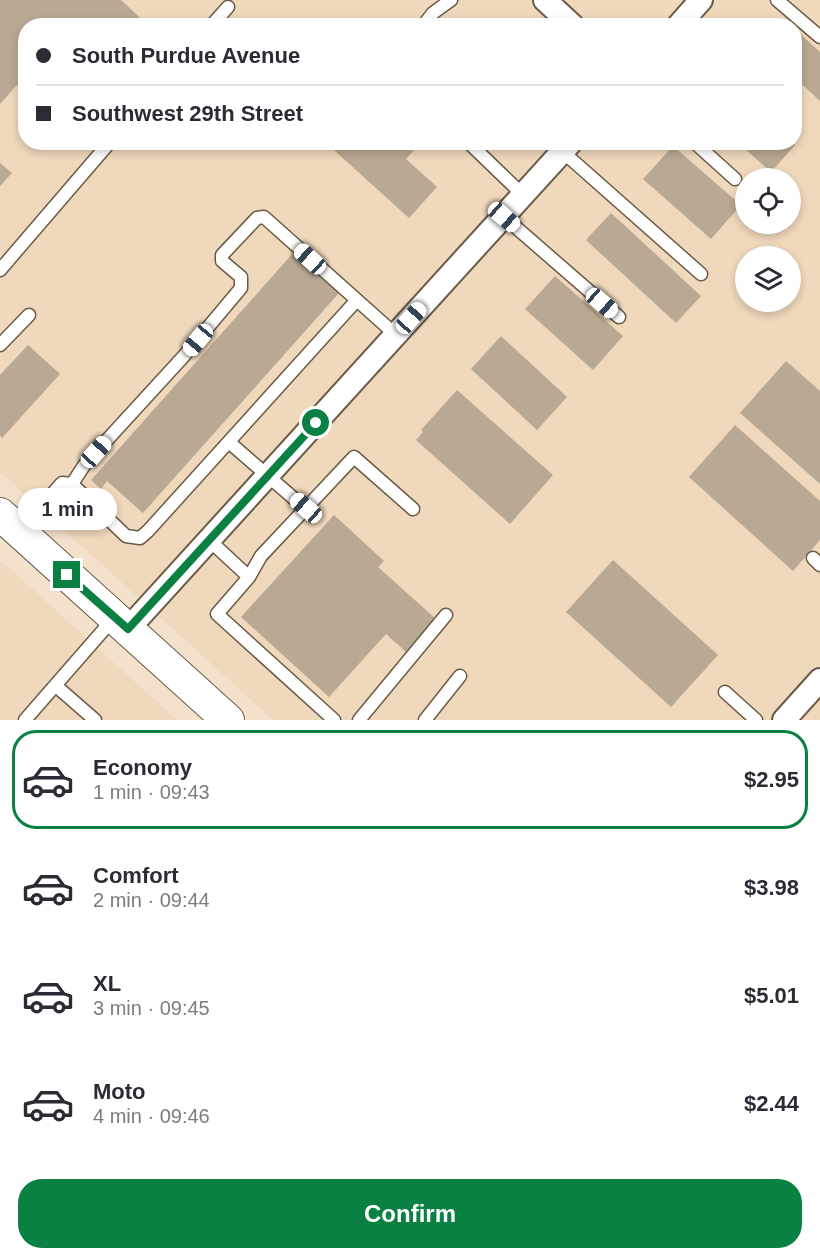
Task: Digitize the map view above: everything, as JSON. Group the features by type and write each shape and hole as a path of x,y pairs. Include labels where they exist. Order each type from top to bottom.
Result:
{"street":[{"path":"544,0 564,18"},
{"path":"684,18 697,1"},
{"path":"122,623 209,540 564,150"},
{"path":"5,519 228,720"},
{"path":"784,720 820,680"}],"lane":[{"path":"429,18 451,0"},
{"path":"777,0 798,18"},
{"path":"219,18 228,7"},
{"path":"802,22 820,37"},
{"path":"0,270 103,150"},
{"path":"476,150 524,195"},
{"path":"570,150 701,274"},
{"path":"703,150 735,179"},
{"path":"72,484 85,464 183,357 241,288 241,277 222,261 222,255 257,218 264,217 396,335"},
{"path":"504,217 619,317"},
{"path":"5,519 62,483 72,484 126,536 140,538 230,443 356,301"},
{"path":"0,345 29,315"},
{"path":"230,443 306,508"},
{"path":"334,720 217,614 249,577 261,556 354,457 413,509"},
{"path":"209,540 249,577"},
{"path":"359,720 446,615"},
{"path":"25,720 56,686 122,623"},
{"path":"424,720 460,676"},
{"path":"56,686 95,720"},
{"path":"725,692 756,720"}],"shaded area":[{"path":"0,0 820,0 820,720 273,720 0,472"},
{"path":"0,560 177,720 0,720"}],"building":[{"path":"0,0 121,0 140,18 18,18 18,86 0,104"},
{"path":"802,35 820,52 820,101 802,84"},
{"path":"334,150 414,150 406,159 437,187 409,218"},
{"path":"669,150 678,150 735,200 735,212 711,239 643,179"},
{"path":"746,150 791,150 775,168 766,168"},
{"path":"0,163 12,173 0,186"},
{"path":"611,213 701,296 676,323 586,240"},
{"path":"294,252 339,293 143,513 107,481 101,489 91,480"},
{"path":"555,276 623,336 593,370 525,309"},
{"path":"501,336 567,397 537,430 471,369"},
{"path":"28,345 60,374 2,438 0,435 0,375"},
{"path":"786,361 820,391 820,484 740,413"},
{"path":"457,390 553,475 510,524 416,440 423,432 421,430"},
{"path":"735,425 820,501 820,540 793,571 689,477"},
{"path":"334,515 384,561 378,567 436,619 406,652 386,634 329,697 241,617"},
{"path":"613,560 718,655 671,707 566,612"}],"route":[{"path":"67,575 128,629 316,423"}]}
